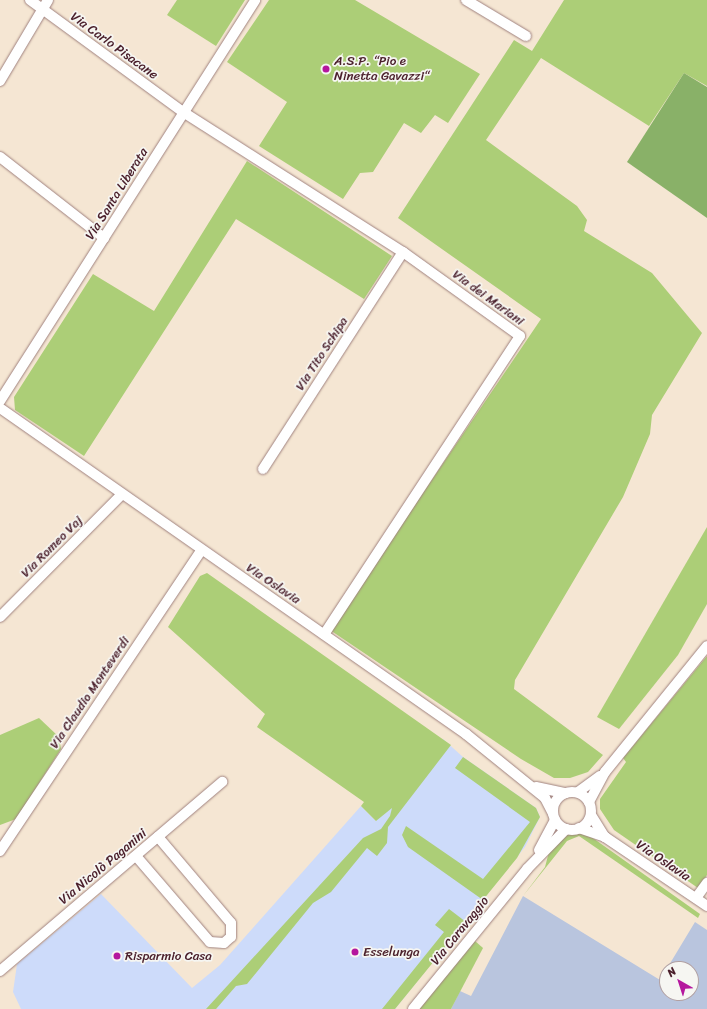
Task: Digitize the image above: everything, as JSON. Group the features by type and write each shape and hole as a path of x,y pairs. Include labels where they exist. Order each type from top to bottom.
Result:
{"street":[{"name":"Via Carlo Pisacane","path":"30,0 183,112"},
{"path":"0,81 48,0"},
{"name":"Via Santa Liberata","path":"0,401 255,0"},
{"path":"466,0 526,36"},
{"name":"Via dei Mariani","path":"183,112 403,252 520,336 324,634"},
{"path":"0,158 104,238"},
{"name":"Via Tito Schipa","path":"263,469 403,252"},
{"name":"Via Oslavia","path":"0,408 202,551 324,634 466,734 528,783 549,802 554,817"},
{"name":"Via Romeo Vaj","path":"0,617 122,494"},
{"name":"Via Claudio Monteverdi","path":"0,851 202,551"},
{"path":"605,772 578,792 565,793 555,801 554,817 566,829 579,828 591,815 589,802 605,772 707,646"},
{"name":"Via Nicolò Paganini","path":"0,971 222,782"},
{"name":"Via Oslavia","path":"528,783 546,791 565,793"},
{"path":"578,792 589,802"},
{"name":"Via Oslavia","path":"591,815 605,837"},
{"name":"Via Caravaggio","path":"527,869 554,817"},
{"name":"Via Oslavia","path":"579,828 605,837 707,906"},
{"name":"Via Caravaggio","path":"413,1009 527,869 566,829"},
{"path":"136,856 210,942 224,943 231,937 231,923 158,837"},
{"path":"696,898 707,883"}],"shaded area":[{"path":"443,739 463,757 536,808 540,817 525,847 395,1009 21,1009 13,992 17,964 101,894 192,988 220,965 361,806 376,821"},
{"path":"523,896 659,979 659,1001 699,1001 699,961 671,961 695,922 707,930 707,1009 451,1009 460,991 471,996"}],"green space":[{"path":"177,0 245,0 216,46 167,15"},
{"path":"269,0 355,0 480,74 448,123 435,115 421,133 404,123 373,172 360,173 343,199 259,146 287,102 227,62"},
{"path":"564,0 707,0 707,86 684,73 649,126 541,58 486,140 577,206 587,220 584,231 652,273 702,333 652,415 650,434 623,497 515,680 514,689 603,755 588,772 570,778 554,778 521,759 330,630 541,319 398,218 514,40 532,51"},
{"path":"684,73 707,87 707,218 627,162"},
{"path":"247,161 392,256 364,299 236,219 84,456 15,410 14,397 93,274 154,311"},
{"path":"707,527 707,604 678,655 619,729 597,717"},
{"path":"207,573 451,745 388,827 387,843 377,856 367,848 331,892 313,903 247,984 236,986 216,1009 206,1009 363,838 381,829 390,816 392,808 376,821 361,806 364,802 257,727 265,714 168,627 200,576"},
{"path":"707,656 707,875 698,888 614,830 600,809 600,799 626,762 623,758"},
{"path":"39,718 59,737 61,749 16,819 0,825 0,735"},
{"path":"463,757 536,808 540,817 517,858 483,900 408,847 402,835 406,826 483,879 530,822 455,768"},
{"path":"578,831 590,836 700,914 698,918 579,836 567,841 523,896 545,867 549,852 566,834"},
{"path":"449,909 466,922 395,1009 382,1009 444,932 435,925"},
{"path":"475,941 483,948 451,1009 419,1009"}],"place":[{"name":"A.S.P. “Pio e Ninetta Gavazzi“","path":"326,69"},
{"name":"Esselunga","path":"355,952"},
{"name":"Risparmio Casa","path":"117,956"}]}
